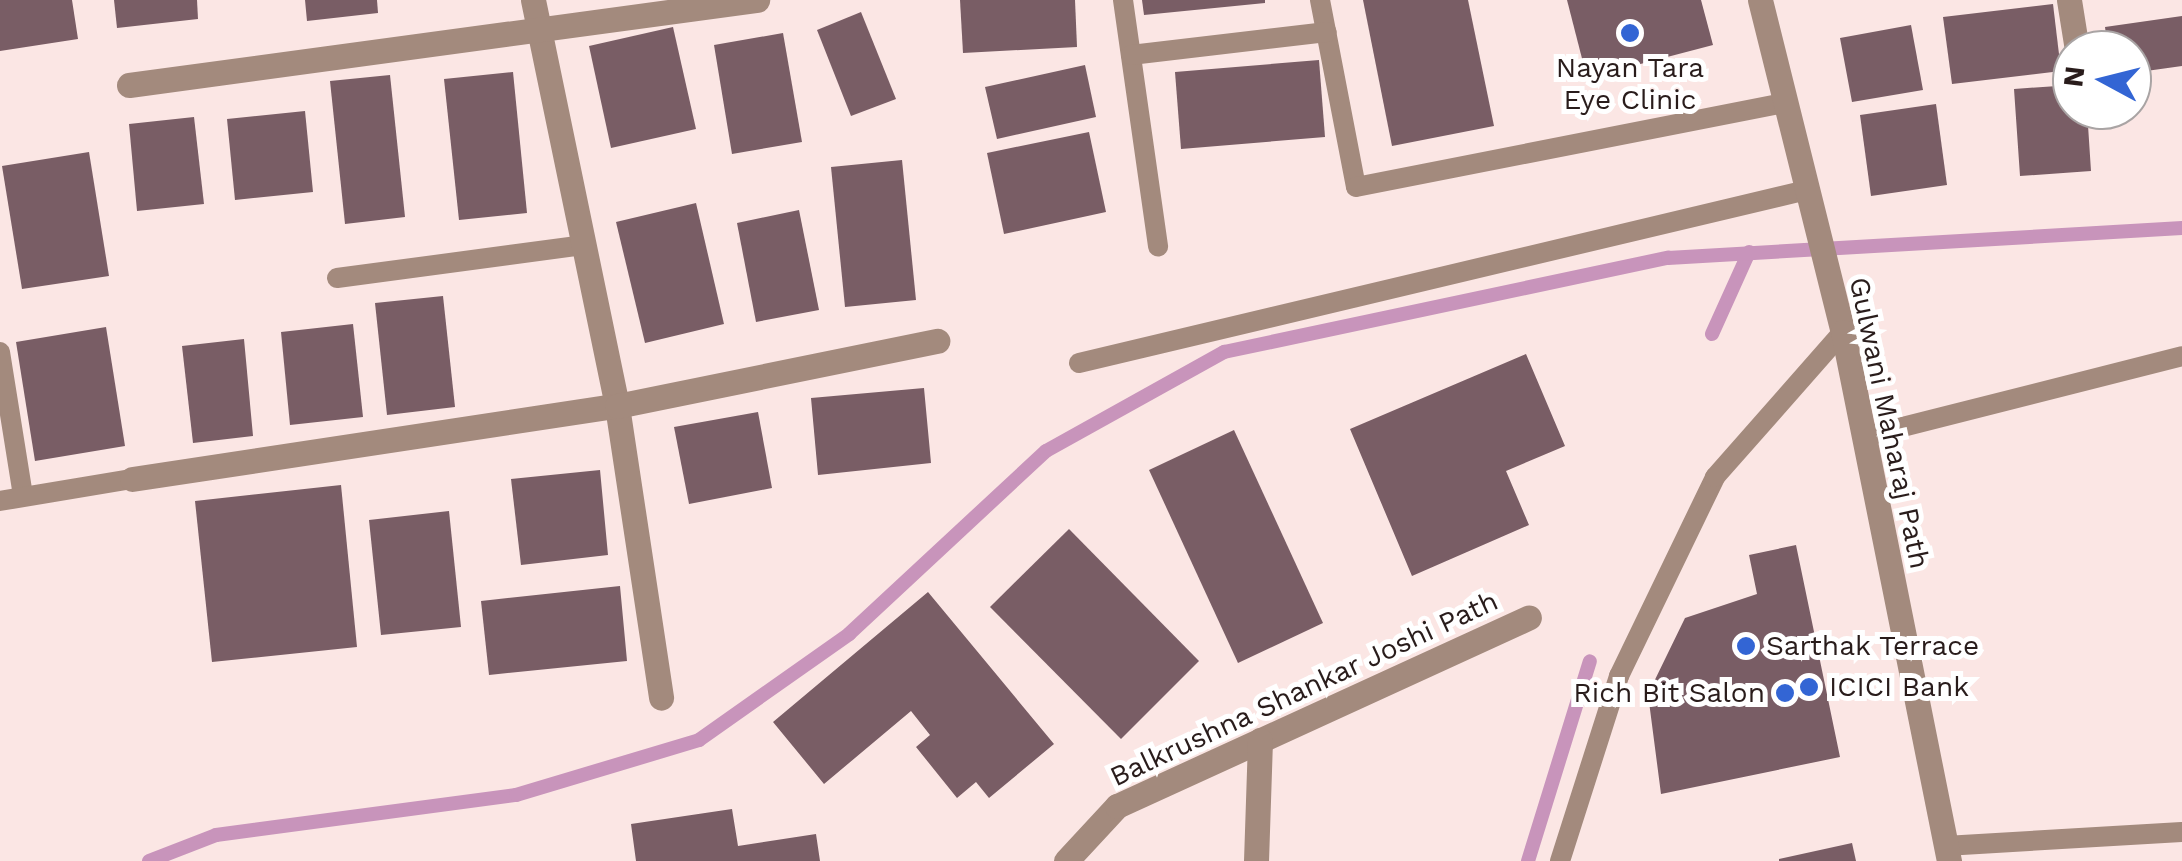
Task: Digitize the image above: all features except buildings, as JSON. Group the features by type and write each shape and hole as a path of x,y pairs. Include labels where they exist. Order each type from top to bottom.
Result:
{"street":[{"path":"533,0 617,406 661,698"},
{"path":"129,86 757,0"},
{"name":"Gulwani Maharaj Path","path":"1760,0 1842,332 1947,853"},
{"path":"2069,0 2073,30"},
{"path":"132,479 617,406 937,342"},
{"name":"Balkrushna Shankar Joshi Path","path":"1066,861 1118,806 1529,616"},
{"path":"1256,861 1260,740"}],"lane":[{"path":"1122,0 1158,247"},
{"path":"1320,0 1356,188 1785,103"},
{"path":"1131,56 1326,32"},
{"path":"1078,362 1806,190"},
{"path":"337,278 583,245"},
{"path":"1560,861 1618,676 1715,476 1842,332"},
{"path":"0,352 23,496"},
{"path":"1863,437 2182,356"},
{"path":"0,501 132,479"},
{"path":"1947,853 2182,832"}],"waterway":[{"path":"149,861 216,835 516,795 699,740 849,634 1046,451 1224,352 1668,258 2182,228"},
{"path":"1712,334 1749,252"},
{"path":"1528,861 1590,661"}],"place":[{"name":"Nayan Tara Eye Clinic","path":"1630,33"},
{"name":"Sarthak Terrace","path":"1746,646"},
{"name":"ICICI Bank","path":"1809,687"},
{"name":"Rich Bit Salon","path":"1785,693"}]}
